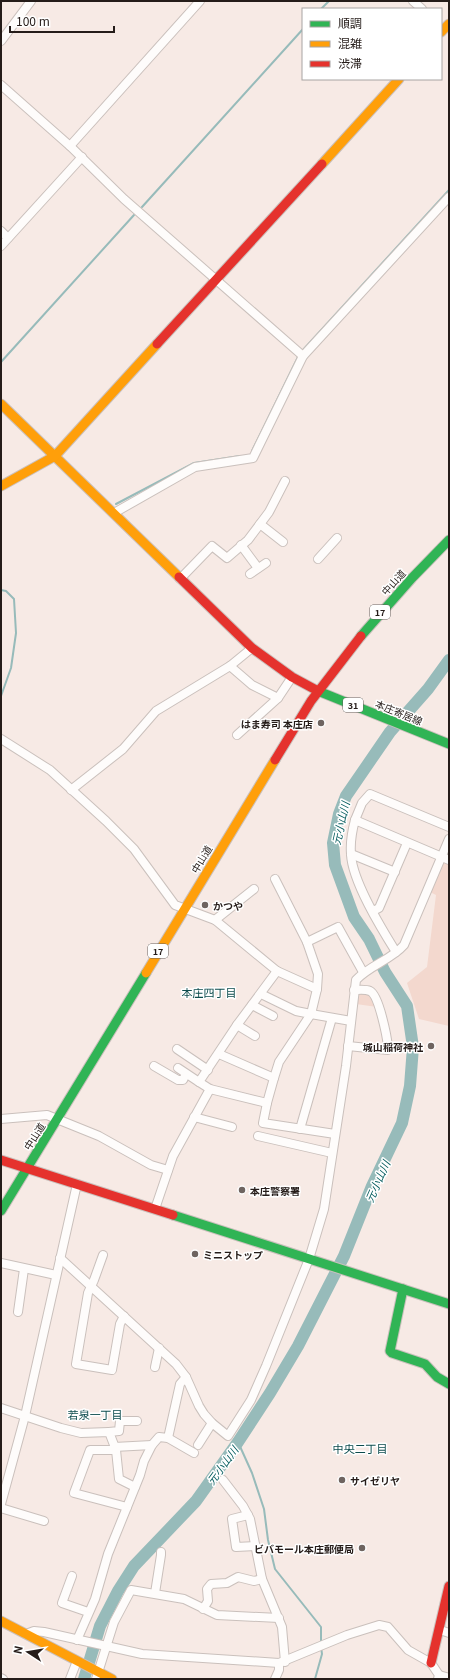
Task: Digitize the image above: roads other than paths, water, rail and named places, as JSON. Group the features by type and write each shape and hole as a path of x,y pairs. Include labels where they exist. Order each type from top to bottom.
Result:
{"main road":[{"path":"1,486 55,456 398,80"},
{"name":"本庄寄居線","path":"1,404 252,648 292,677 318,691 449,744"},
{"name":"中山道","path":"1,1211 184,908 318,691 360,636 405,583 449,540"},
{"path":"1,1160 449,1304"},
{"path":"403,1289 390,1351 424,1364 437,1377 449,1384"},
{"path":"431,1663 448,1598 449,1586"},
{"path":"1,1621 78,1662 97,1674 112,1679"}],"street":[{"path":"1,41 31,1"},
{"path":"70,146 200,1"},
{"path":"413,1 421,8"},
{"path":"1,85 82,157 124,199 303,356"},
{"path":"1,246 82,157"},
{"path":"114,513 194,468 253,458 303,356 449,197"},
{"path":"1,231 8,238"},
{"path":"180,579 212,546 227,558 241,545 269,512 285,481"},
{"path":"260,524 283,542"},
{"path":"318,559 338,538"},
{"path":"241,545 258,568"},
{"path":"250,574 266,563"},
{"path":"71,790 124,749 156,711 230,666 252,648"},
{"path":"230,666 252,685 278,698"},
{"path":"238,736 278,698 292,677"},
{"path":"1,739 50,770 134,849 174,905 215,920 277,971 317,989"},
{"path":"393,954 354,872 351,854 352,832 362,803 370,794 449,827"},
{"path":"355,820 445,859"},
{"path":"60,1258 176,1364 186,1377 199,1406 212,1424 228,1436 251,1400 266,1366 309,1259 324,1209 334,1134 346,1066 356,980 366,970 393,954 404,945 445,859 449,839"},
{"path":"373,911 379,908 407,843"},
{"path":"351,854 395,872"},
{"path":"276,878 307,942 318,974 317,989 311,1014 279,1062 267,1103 263,1123 334,1134"},
{"path":"215,920 254,889"},
{"path":"307,942 338,927 366,970"},
{"path":"199,1082 277,971"},
{"path":"348,1046 388,1050 380,1007 370,991 354,990"},
{"path":"261,994 296,1011 351,1021"},
{"path":"252,1005 273,1016"},
{"path":"300,1129 332,1018"},
{"path":"238,1025 255,1036"},
{"path":"177,1049 208,1070"},
{"path":"219,1054 274,1078"},
{"path":"154,1066 178,1080 182,1080 186,1074"},
{"path":"178,1068 210,1089 267,1103"},
{"path":"155,1209 173,1156 210,1089"},
{"path":"1,1119 43,1114 99,1136 151,1165 168,1170"},
{"path":"194,1117 232,1127"},
{"path":"258,1136 332,1153"},
{"path":"1,1504 3,1489 25,1416 77,1184"},
{"path":"103,1255 88,1293 76,1364 112,1370 120,1324 124,1316"},
{"path":"1,1263 56,1275"},
{"path":"18,1312 24,1269"},
{"path":"154,1367 159,1348"},
{"path":"168,1438 180,1384 186,1377"},
{"path":"1,1408 81,1433 119,1431 120,1422 137,1421"},
{"path":"81,1641 88,1612 96,1594 110,1548 140,1475 144,1460 152,1445 159,1437 168,1438 196,1449 212,1424"},
{"path":"109,1432 115,1448 119,1479 135,1487"},
{"path":"127,1507 74,1493 90,1450 152,1445"},
{"path":"223,1480 248,1515 262,1579 282,1627 282,1662 275,1679"},
{"path":"1,1508 44,1521"},
{"path":"248,1515 232,1519 236,1548 256,1546"},
{"path":"155,1594 161,1555 160,1552"},
{"path":"72,1576 62,1603 88,1612"},
{"path":"203,1609 208,1602 206,1589 211,1584 228,1583 238,1577 254,1580 262,1579"},
{"path":"97,1674 114,1622 131,1590 184,1599 217,1615 278,1618"},
{"path":"26,1634 34,1631 44,1632 142,1654 282,1662 327,1644 347,1634 379,1625 388,1627 408,1650 431,1663 438,1677 449,1678"},
{"path":"440,1630 449,1633"},
{"path":"70,1679 78,1662"}],"waterway":[{"path":"322,8 329,1"},
{"path":"142,207 302,30"},
{"path":"303,350 449,190"},
{"path":"1,362 134,215"},
{"path":"252,451 298,357"},
{"path":"116,504 194,463 240,456"},
{"path":"1,590 6,591 14,599 16,633 11,668 1,696"},
{"name":"元小山川","path":"84,1679 100,1626 118,1591 134,1566 196,1501 238,1442 298,1346 344,1256 372,1186 402,1123 410,1086 413,1047 407,1006 385,972 369,939 354,917 335,865 333,843 339,814 346,796 390,732 428,689 449,660"},
{"path":"238,1442 252,1473 264,1509 268,1540 275,1569 321,1627 321,1643"},
{"path":"315,1679 322,1654 321,1647"}],"place":[{"name":"はま寿司 本庄店","path":"321,723"},
{"name":"かつや","path":"205,905"},
{"name":"城山稲荷神社","path":"431,1046"},
{"name":"本庄警察署","path":"242,1190"},
{"name":"ミニストップ","path":"195,1254"},
{"name":"サイゼリヤ","path":"342,1480"},
{"name":"ビバモール本庄郵便局","path":"362,1548"}],"district":[{"name":"本庄四丁目","path":"209,992"},
{"name":"若泉一丁目","path":"95,1414"},
{"name":"中央二丁目","path":"360,1448"}]}
